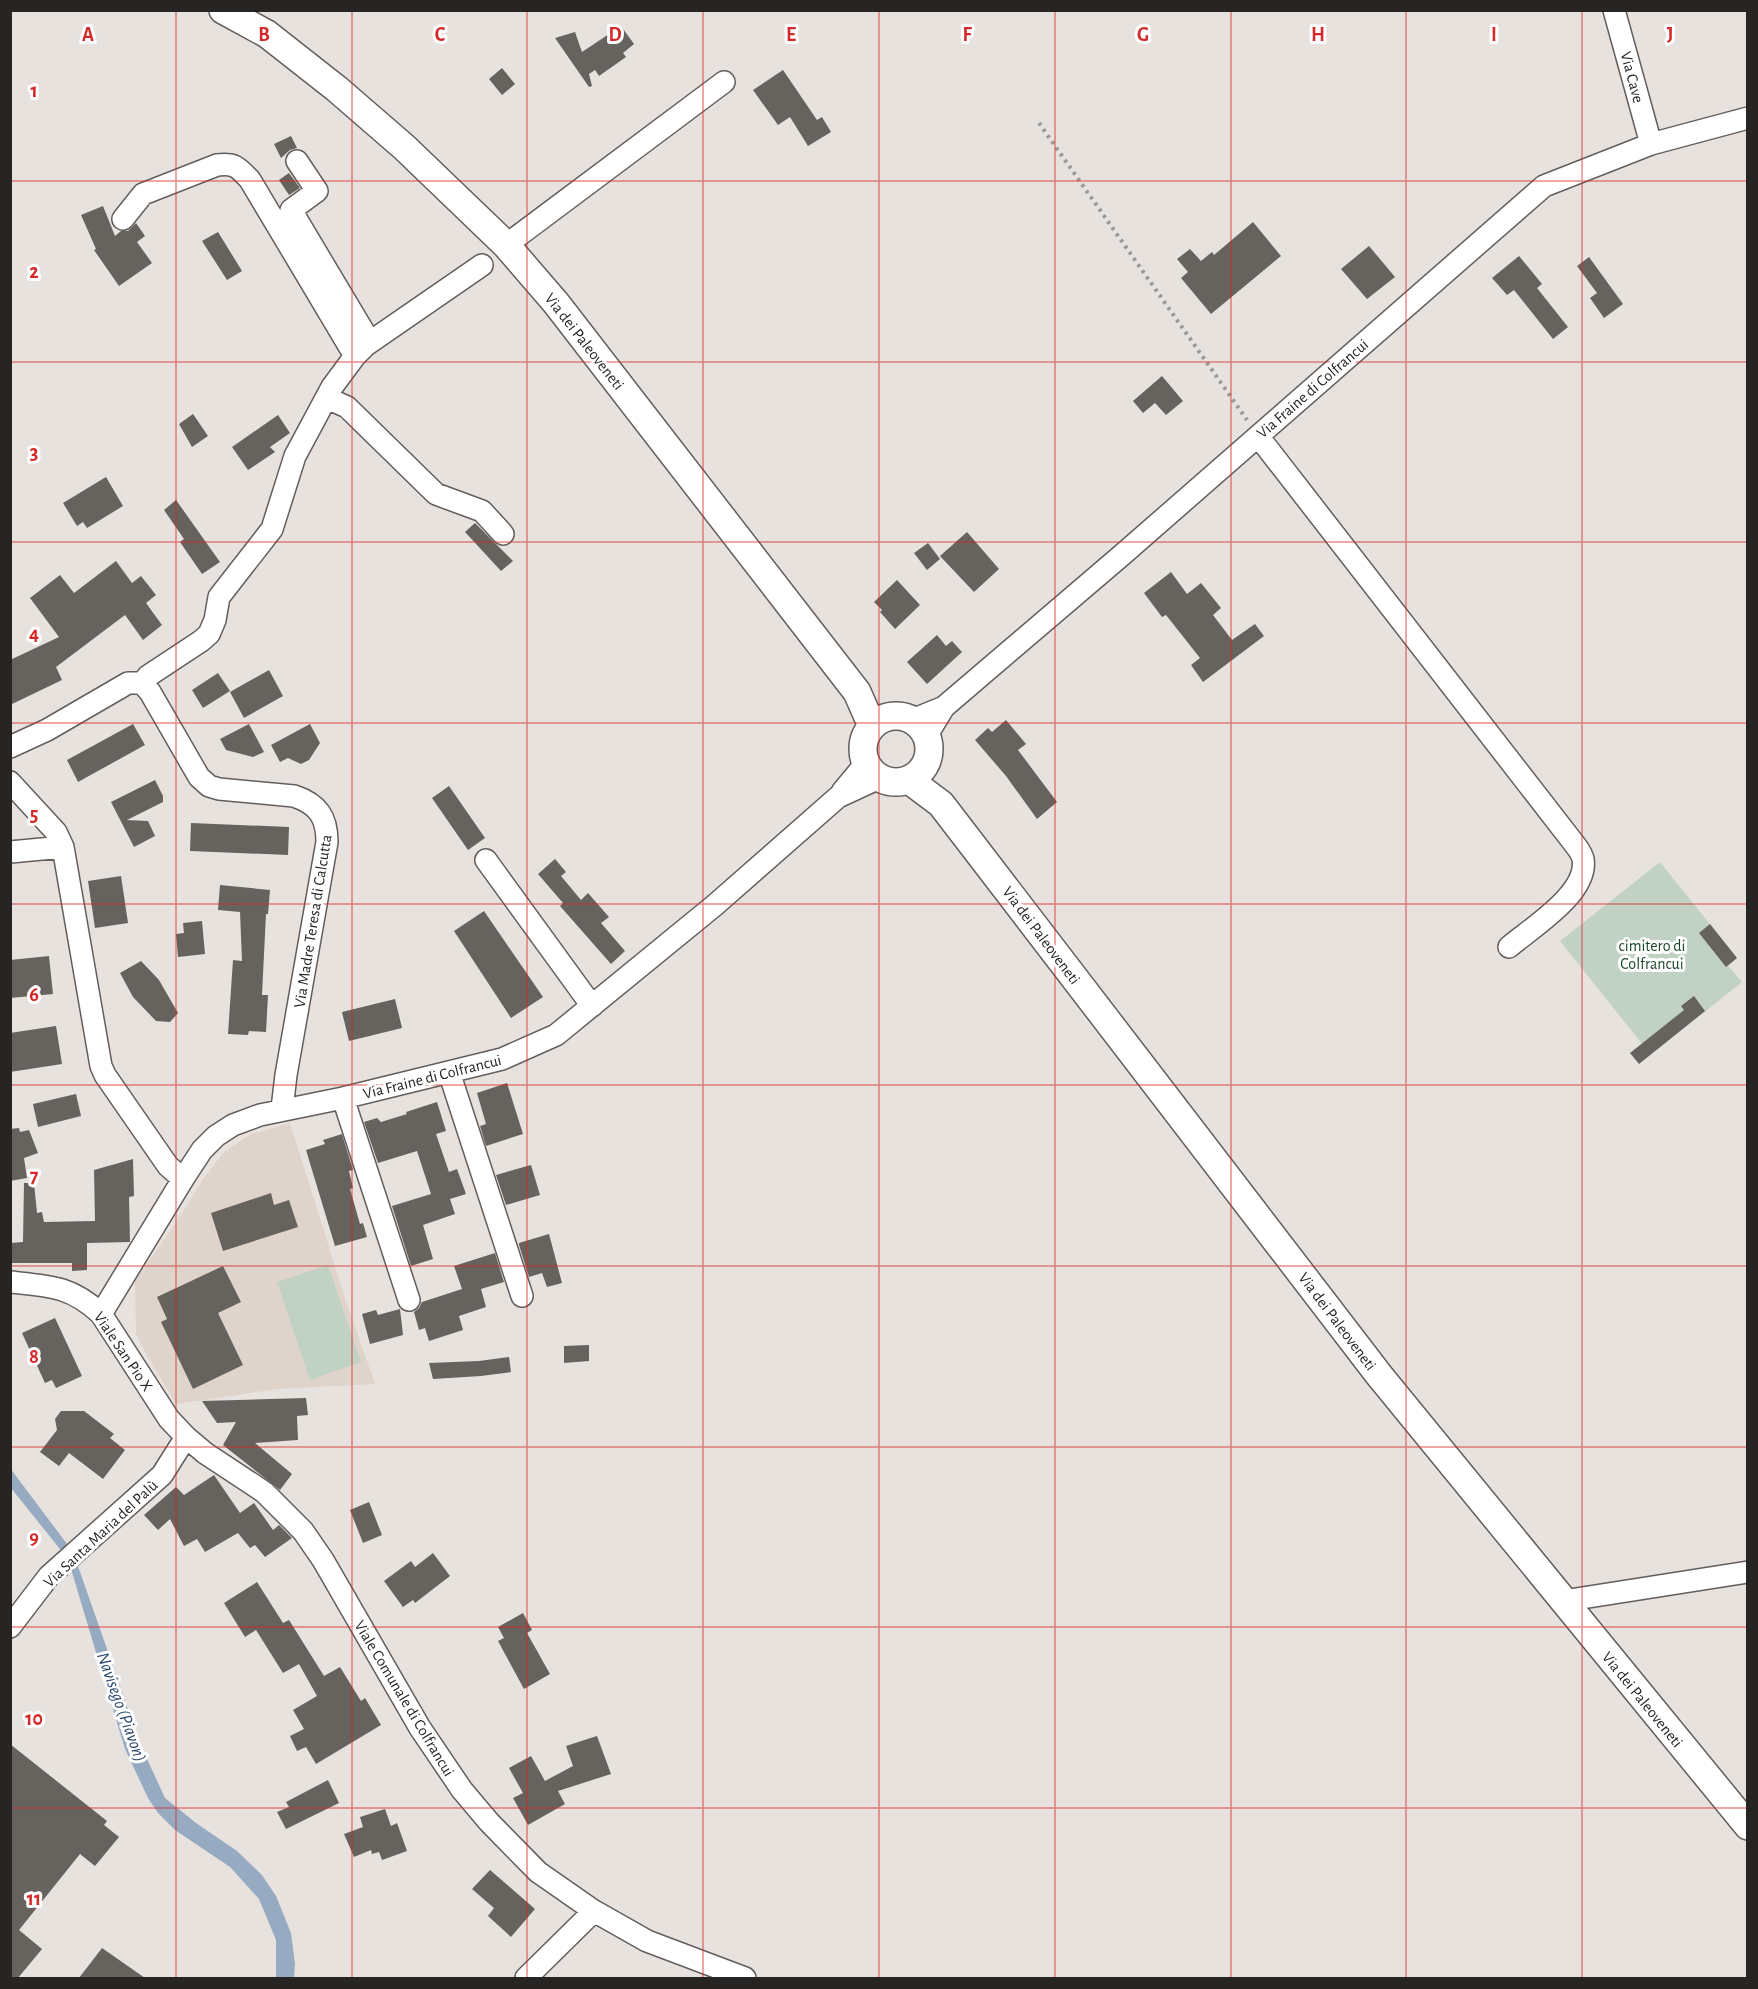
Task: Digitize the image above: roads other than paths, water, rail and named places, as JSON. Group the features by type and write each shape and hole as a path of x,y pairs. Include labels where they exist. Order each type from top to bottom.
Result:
{"main road":[{"name":"Via dei Paleoveneti","path":"223,10 267,34 337,89 404,147 506,245 556,303 857,692 929,746 929,757 917,773 1379,1375 1748,1826"},
{"name":"Via dei Paleoveneti","path":"251,10 267,34"},
{"path":"900,724 863,744 863,754 872,770 899,783 917,773"}],"street":[{"name":"Via Cave","path":"1614,10 1651,144"},
{"path":"506,245 724,82"},
{"name":"Via Fraine di Colfrancui","path":"900,724 944,708 1544,186 1651,144 1748,118"},
{"path":"297,161 317,191 291,210 365,334 361,350"},
{"path":"123,219 143,194 217,165 230,164 239,168 250,180 361,350"},
{"path":"10,747 47,730 129,683 142,683 148,676 209,634 215,620 219,597 272,529 295,456 332,387 361,350 482,265"},
{"path":"327,398 347,407 436,494 482,511 503,534"},
{"path":"1258,436 1583,858 1582,871 1570,897 1509,946"},
{"name":"Via Madre Teresa di Calcutta","path":"142,683 150,692 199,777 209,786 219,789 294,795 306,799 314,806 327,826 327,842 282,1109"},
{"name":"Via Fraine di Colfrancui","path":"101,1314 183,1179 202,1150 216,1136 233,1125 282,1109 343,1098 502,1059 556,1035 715,905 872,770"},
{"path":"10,782 56,832 63,847 101,1066 105,1076 168,1166 183,1179"},
{"path":"10,852 63,847"},
{"path":"486,860 592,1006"},
{"path":"449,1072 522,1296"},
{"path":"343,1098 409,1300"},
{"name":"Viale San Pio X","path":"10,1282 69,1291 86,1300 101,1314 169,1419 186,1437"},
{"name":"Via Santa Maria del Palù","path":"10,1626 49,1576 162,1475 186,1437"},
{"name":"Viale Comunale di Colfrancui","path":"186,1437 205,1453 264,1492 303,1531 323,1560 420,1728 462,1790 489,1822 538,1872 594,1911 647,1941 745,1978"},
{"path":"1563,1601 1748,1572"},
{"path":"526,1978 594,1911"}],"water":[{"name":"Navisego (Piavon)","path":"10,1468 73,1552 141,1746 165,1798 237,1851 262,1875 276,1896 291,1933 295,1964 294,1978 276,1978 276,1940 259,1899 230,1867 175,1830 158,1813 148,1798 125,1749 68,1559 11,1488"}],"park label":[{"name":"cimitero di Colfrancui","path":"1652,954"}]}
